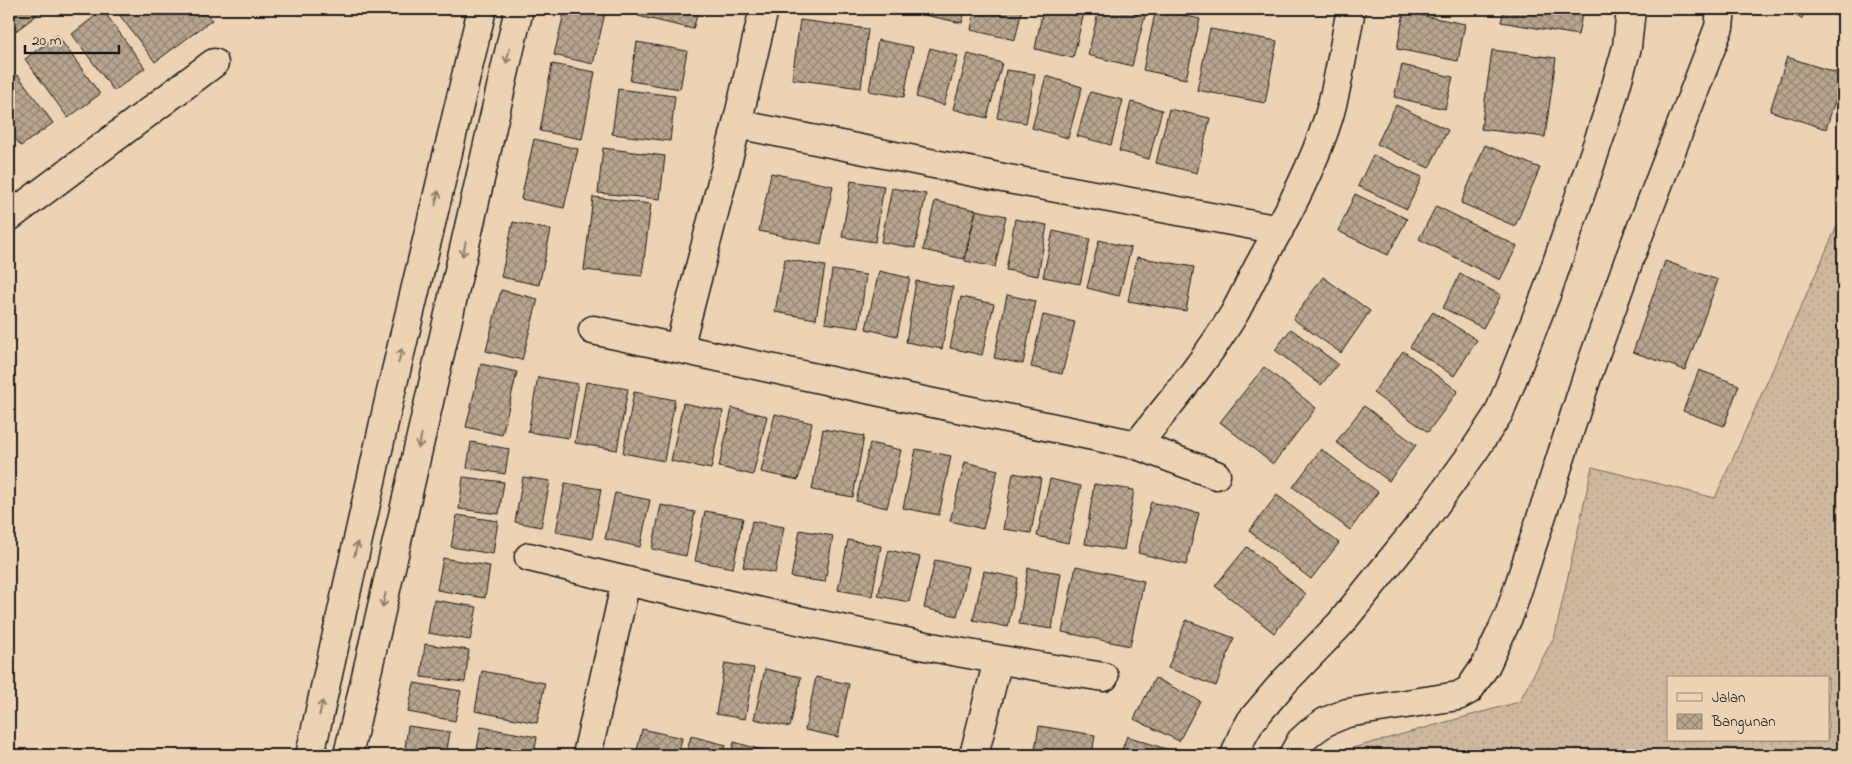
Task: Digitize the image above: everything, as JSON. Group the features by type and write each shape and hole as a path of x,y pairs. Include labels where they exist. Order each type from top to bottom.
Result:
{"street":[{"path":"310,755 390,396 482,9"},
{"path":"348,755 519,9"},
{"path":"679,348 737,124 764,9"},
{"path":"1137,444 1184,386 1218,338 1279,230 1315,152 1328,118 1336,88 1349,9"},
{"path":"1235,755 1251,721 1284,682 1340,624 1421,524 1499,413 1547,292 1610,107 1627,47 1631,9"},
{"path":"1293,755 1301,741 1311,732 1325,722 1346,713 1458,696 1469,690 1486,664 1510,613 1589,371 1629,260 1719,27 1721,9"},
{"path":"9,217 214,63"},
{"path":"737,124 1003,178 1279,230"},
{"path":"594,330 909,398 1137,444 1216,474"},
{"path":"390,396 429,400"},
{"path":"529,557 626,581 998,660 1104,677"},
{"path":"587,755 626,581"},
{"path":"974,755 998,660"}],"shaded area":[{"path":"1843,213 1843,755 1327,755 1519,702 1555,635 1592,467 1715,498"}],"building":[{"path":"9,9 45,9 13,33 9,28"},
{"path":"115,9 204,9 212,20 155,62"},
{"path":"565,9 606,9 593,64 554,55"},
{"path":"640,9 699,9 693,29 638,16"},
{"path":"927,9 965,9 962,23 925,15"},
{"path":"975,9 1022,9 1015,40 971,30"},
{"path":"1043,9 1085,9 1073,58 1035,49"},
{"path":"1099,9 1131,9 1146,12 1132,66 1088,55"},
{"path":"1156,9 1200,19 1186,79 1143,70"},
{"path":"1504,9 1583,9 1578,35 1501,22"},
{"path":"1788,9 1809,9 1801,19"},
{"path":"103,10 145,68 114,91 72,34"},
{"path":"1404,12 1465,24 1458,61 1397,49"},
{"path":"800,20 868,29 861,88 792,79"},
{"path":"1210,29 1277,41 1265,103 1197,90"},
{"path":"57,35 100,94 68,118 25,59"},
{"path":"878,40 913,47 904,97 869,91"},
{"path":"637,42 687,51 680,89 630,81"},
{"path":"930,48 958,56 944,105 916,97"},
{"path":"1492,50 1556,58 1545,137 1481,129"},
{"path":"968,54 1002,63 987,118 953,109"},
{"path":"1787,57 1843,75 1826,129 1770,111"},
{"path":"552,64 595,72 582,139 540,131"},
{"path":"1402,65 1453,77 1445,109 1394,97"},
{"path":"1006,70 1035,74 1026,123 997,118"},
{"path":"18,75 53,123 21,146 9,130 9,82"},
{"path":"1046,76 1082,87 1068,138 1032,128"},
{"path":"618,89 675,96 670,141 612,134"},
{"path":"1090,92 1123,100 1111,145 1077,136"},
{"path":"1131,102 1162,110 1149,159 1119,151"},
{"path":"1396,105 1448,130 1429,168 1377,144"},
{"path":"1169,109 1210,118 1197,173 1156,163"},
{"path":"534,139 578,149 564,208 521,199"},
{"path":"1485,145 1540,168 1515,226 1461,203"},
{"path":"603,148 665,156 660,199 598,193"},
{"path":"1373,155 1422,177 1407,209 1358,186"},
{"path":"771,173 833,186 821,244 759,231"},
{"path":"851,181 884,186 875,242 842,237"},
{"path":"892,188 926,194 915,248 881,242"},
{"path":"1355,194 1407,219 1388,255 1338,231"},
{"path":"593,197 651,204 642,276 584,270"},
{"path":"935,201 976,210 964,259 923,250"},
{"path":"1436,206 1517,246 1500,280 1419,239"},
{"path":"976,210 1006,216 995,267 965,261"},
{"path":"1015,219 1047,225 1038,276 1006,270"},
{"path":"513,222 551,230 539,285 501,277"},
{"path":"1053,231 1090,239 1080,284 1043,277"},
{"path":"1099,240 1131,248 1119,296 1087,288"},
{"path":"1137,257 1194,267 1186,311 1128,301"},
{"path":"785,259 825,266 816,319 775,312"},
{"path":"1665,261 1718,280 1685,370 1633,352"},
{"path":"832,270 866,275 859,328 825,323"},
{"path":"879,271 910,278 897,336 866,329"},
{"path":"1460,274 1501,295 1483,328 1443,308"},
{"path":"1323,277 1370,311 1341,353 1293,319"},
{"path":"916,281 953,287 942,349 906,342"},
{"path":"501,290 538,299 522,360 486,351"},
{"path":"1007,295 1036,301 1023,364 994,358"},
{"path":"961,297 994,304 982,355 950,348"},
{"path":"1433,312 1477,340 1454,376 1410,347"},
{"path":"1043,315 1075,322 1062,374 1031,367"},
{"path":"1291,329 1338,364 1321,385 1275,350"},
{"path":"1403,351 1458,391 1428,432 1373,393"},
{"path":"481,364 517,372 502,435 466,427"},
{"path":"1264,367 1316,408 1273,464 1220,422"},
{"path":"1699,370 1739,385 1724,426 1683,411"},
{"path":"538,377 578,384 569,438 528,432"},
{"path":"586,382 628,389 617,450 575,443"},
{"path":"634,392 675,400 664,461 623,453"},
{"path":"683,403 723,411 711,469 671,461"},
{"path":"1364,406 1416,445 1389,481 1336,442"},
{"path":"732,408 767,416 753,475 719,467"},
{"path":"775,414 812,423 798,480 761,472"},
{"path":"823,429 864,436 853,497 812,490"},
{"path":"471,442 509,449 505,474 467,468"},
{"path":"870,443 901,450 887,508 856,501"},
{"path":"916,449 951,456 939,515 903,508"},
{"path":"1321,449 1378,492 1350,530 1293,487"},
{"path":"965,462 998,470 983,529 950,521"},
{"path":"1013,473 1041,478 1031,533 1003,529"},
{"path":"463,477 504,482 499,514 459,509"},
{"path":"523,477 550,481 541,527 515,522"},
{"path":"1050,479 1081,486 1068,543 1037,536"},
{"path":"565,483 601,489 592,539 556,532"},
{"path":"1094,484 1134,490 1124,550 1085,544"},
{"path":"615,493 650,500 640,547 605,539"},
{"path":"1277,495 1339,543 1311,579 1249,531"},
{"path":"1151,502 1199,513 1186,565 1138,553"},
{"path":"661,505 695,512 686,556 652,549"},
{"path":"705,511 743,518 733,568 695,561"},
{"path":"457,515 498,521 493,554 451,547"},
{"path":"752,521 784,527 775,573 743,567"},
{"path":"800,530 833,536 825,582 791,577"},
{"path":"848,540 881,546 872,596 838,590"},
{"path":"1247,547 1306,594 1274,633 1215,586"},
{"path":"889,550 920,557 909,602 878,596"},
{"path":"443,558 490,566 485,598 437,590"},
{"path":"935,560 969,567 957,616 924,608"},
{"path":"1076,566 1144,581 1130,646 1062,632"},
{"path":"1028,568 1061,573 1052,629 1019,624"},
{"path":"984,571 1018,578 1008,627 973,620"},
{"path":"434,600 477,607 470,640 428,633"},
{"path":"1186,620 1234,638 1216,686 1168,668"},
{"path":"425,644 469,650 465,682 421,677"},
{"path":"725,663 754,668 745,719 716,714"},
{"path":"765,669 801,677 790,727 754,719"},
{"path":"482,671 545,683 537,723 475,711"},
{"path":"816,677 849,684 838,737 805,730"},
{"path":"1155,678 1200,701 1179,741 1134,719"},
{"path":"414,683 461,691 455,721 408,712"},
{"path":"408,726 450,732 446,755 404,755"},
{"path":"1039,726 1095,735 1092,755 1034,755"},
{"path":"481,727 537,737 534,755 476,755"},
{"path":"642,729 682,738 678,755 636,755"},
{"path":"691,736 726,745 723,755 686,755"},
{"path":"1127,736 1181,754 1120,755"},
{"path":"734,742 769,752 768,755 731,755"}]}
